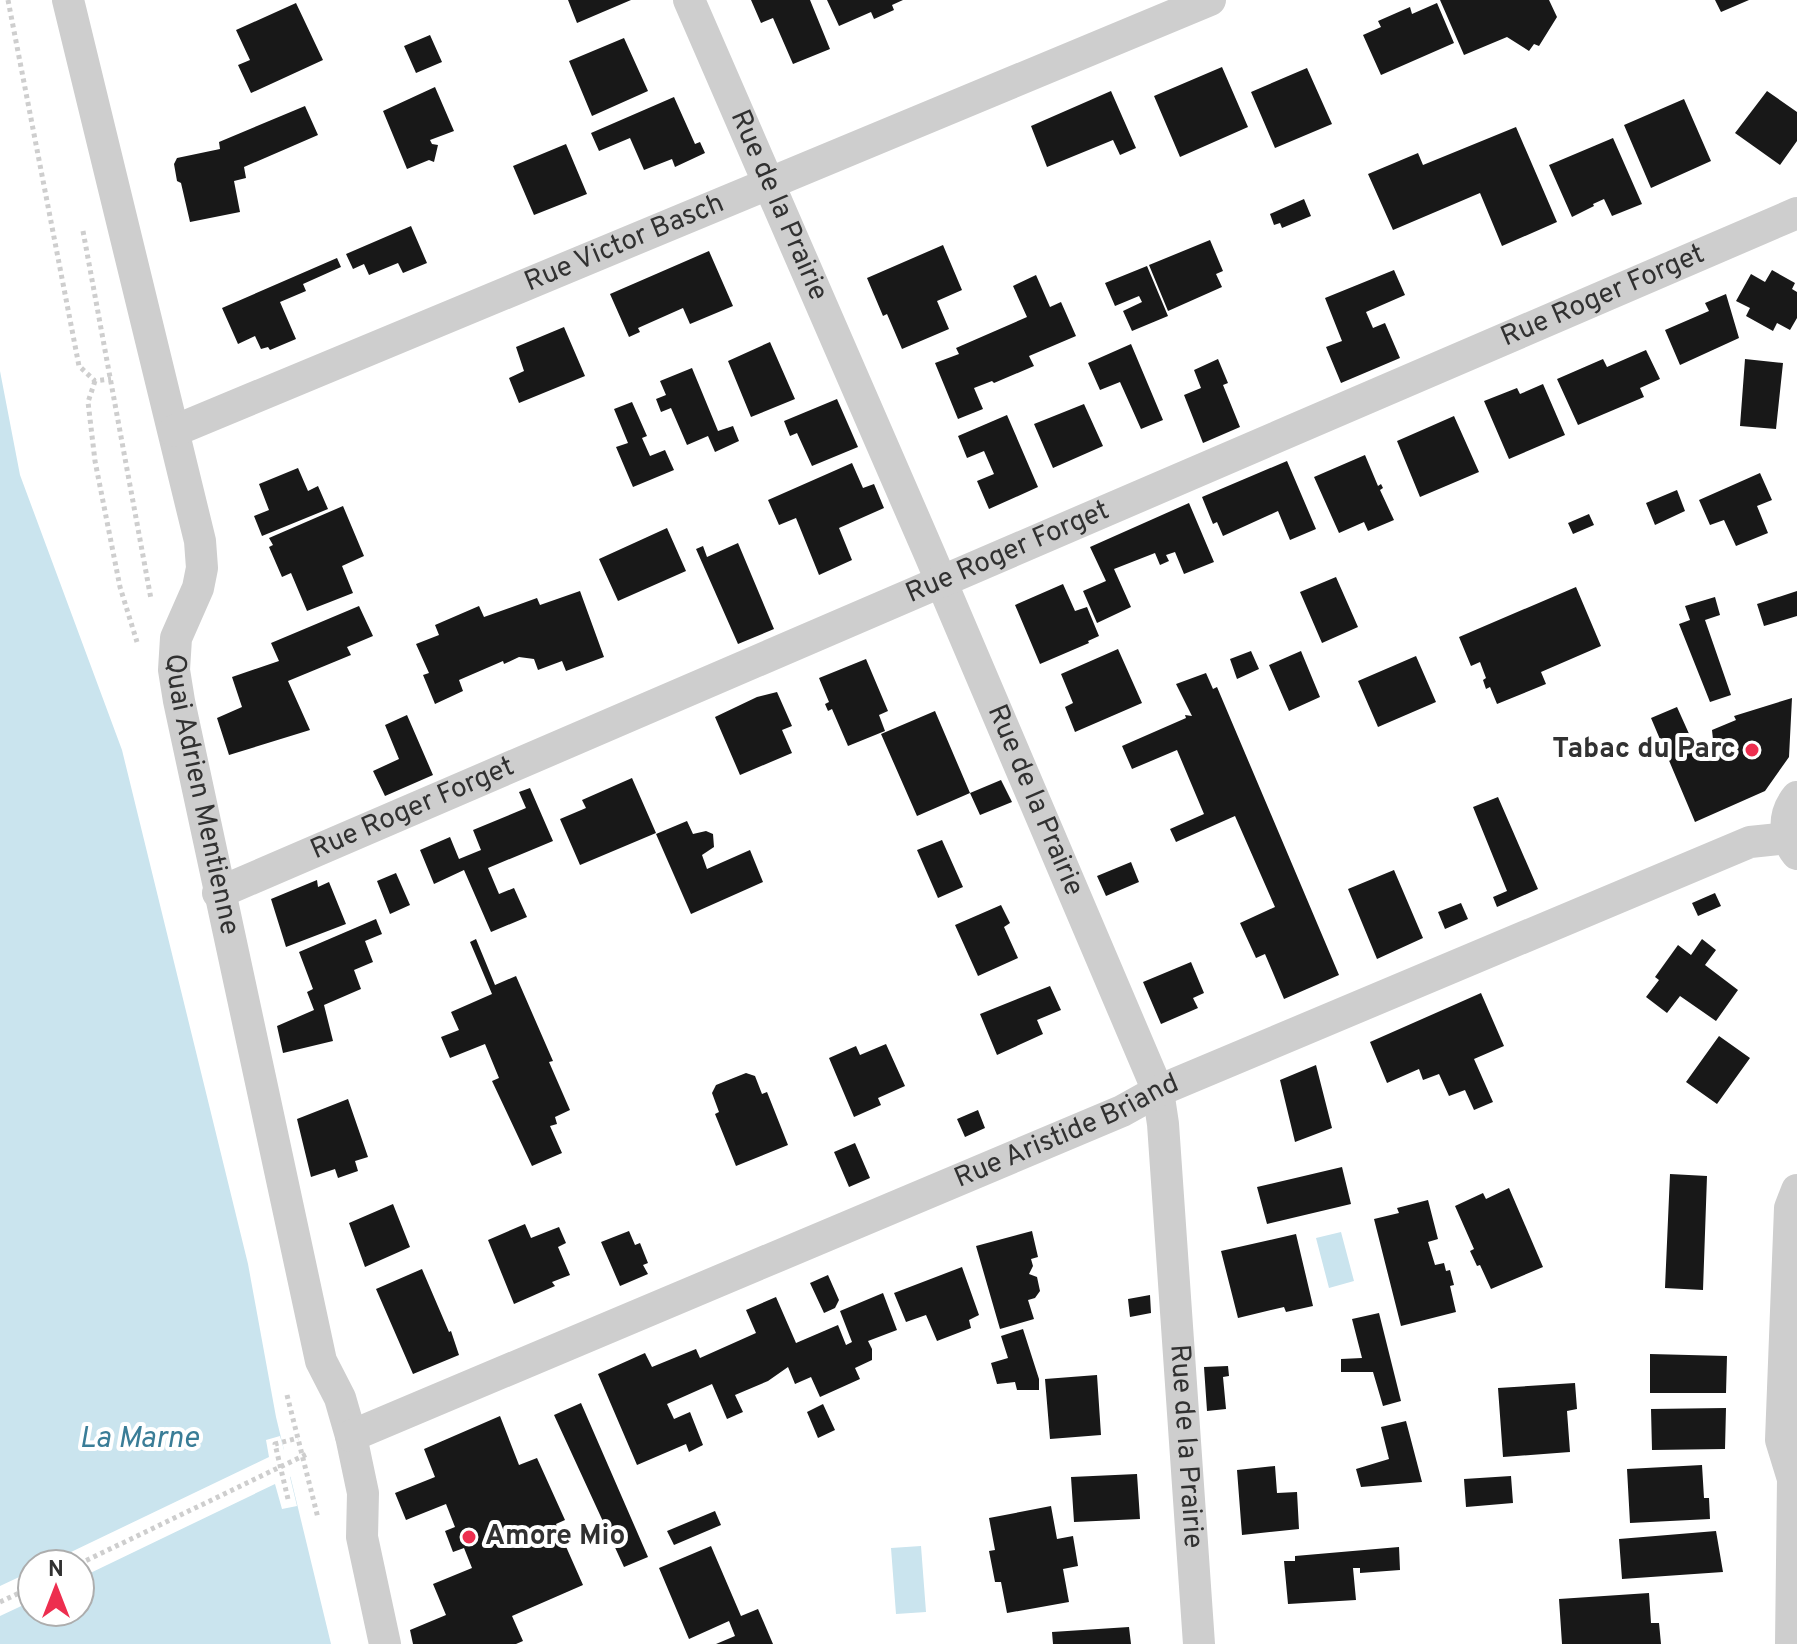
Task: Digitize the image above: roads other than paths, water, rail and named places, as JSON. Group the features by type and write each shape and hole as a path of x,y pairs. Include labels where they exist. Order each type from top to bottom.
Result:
{"street":[{"name":"Quai Adrien Mentienne","path":"68,0 200,541 202,568 198,588 176,638 174,670 218,893 321,1361 340,1398 351,1436 363,1493 362,1537 385,1644"},
{"name":"Rue de la Prairie","path":"689,0 1158,1091 1163,1124 1199,1644"},
{"name":"Rue Victor Basch","path":"174,431 1210,0"},
{"name":"Rue Roger Forget","path":"218,893 1797,213"},
{"path":"1792,846 1787,814 1797,797"},
{"name":"Rue Aristide Briand","path":"351,1436 1750,842 1792,846"},
{"path":"1791,1644 1793,1479 1781,1440 1790,1208 1797,1190"}],"water":[{"name":"La Marne","path":"0,371 20,475 122,750 248,1264 276,1417 331,1644 0,1644"},
{"path":"1341,1232 1354,1281 1329,1288 1316,1238"},
{"path":"921,1546 926,1612 896,1614 891,1548"}],"place":[{"name":"Tabac du Parc","path":"1752,750"},
{"name":"Amore Mio","path":"469,1537"}]}
